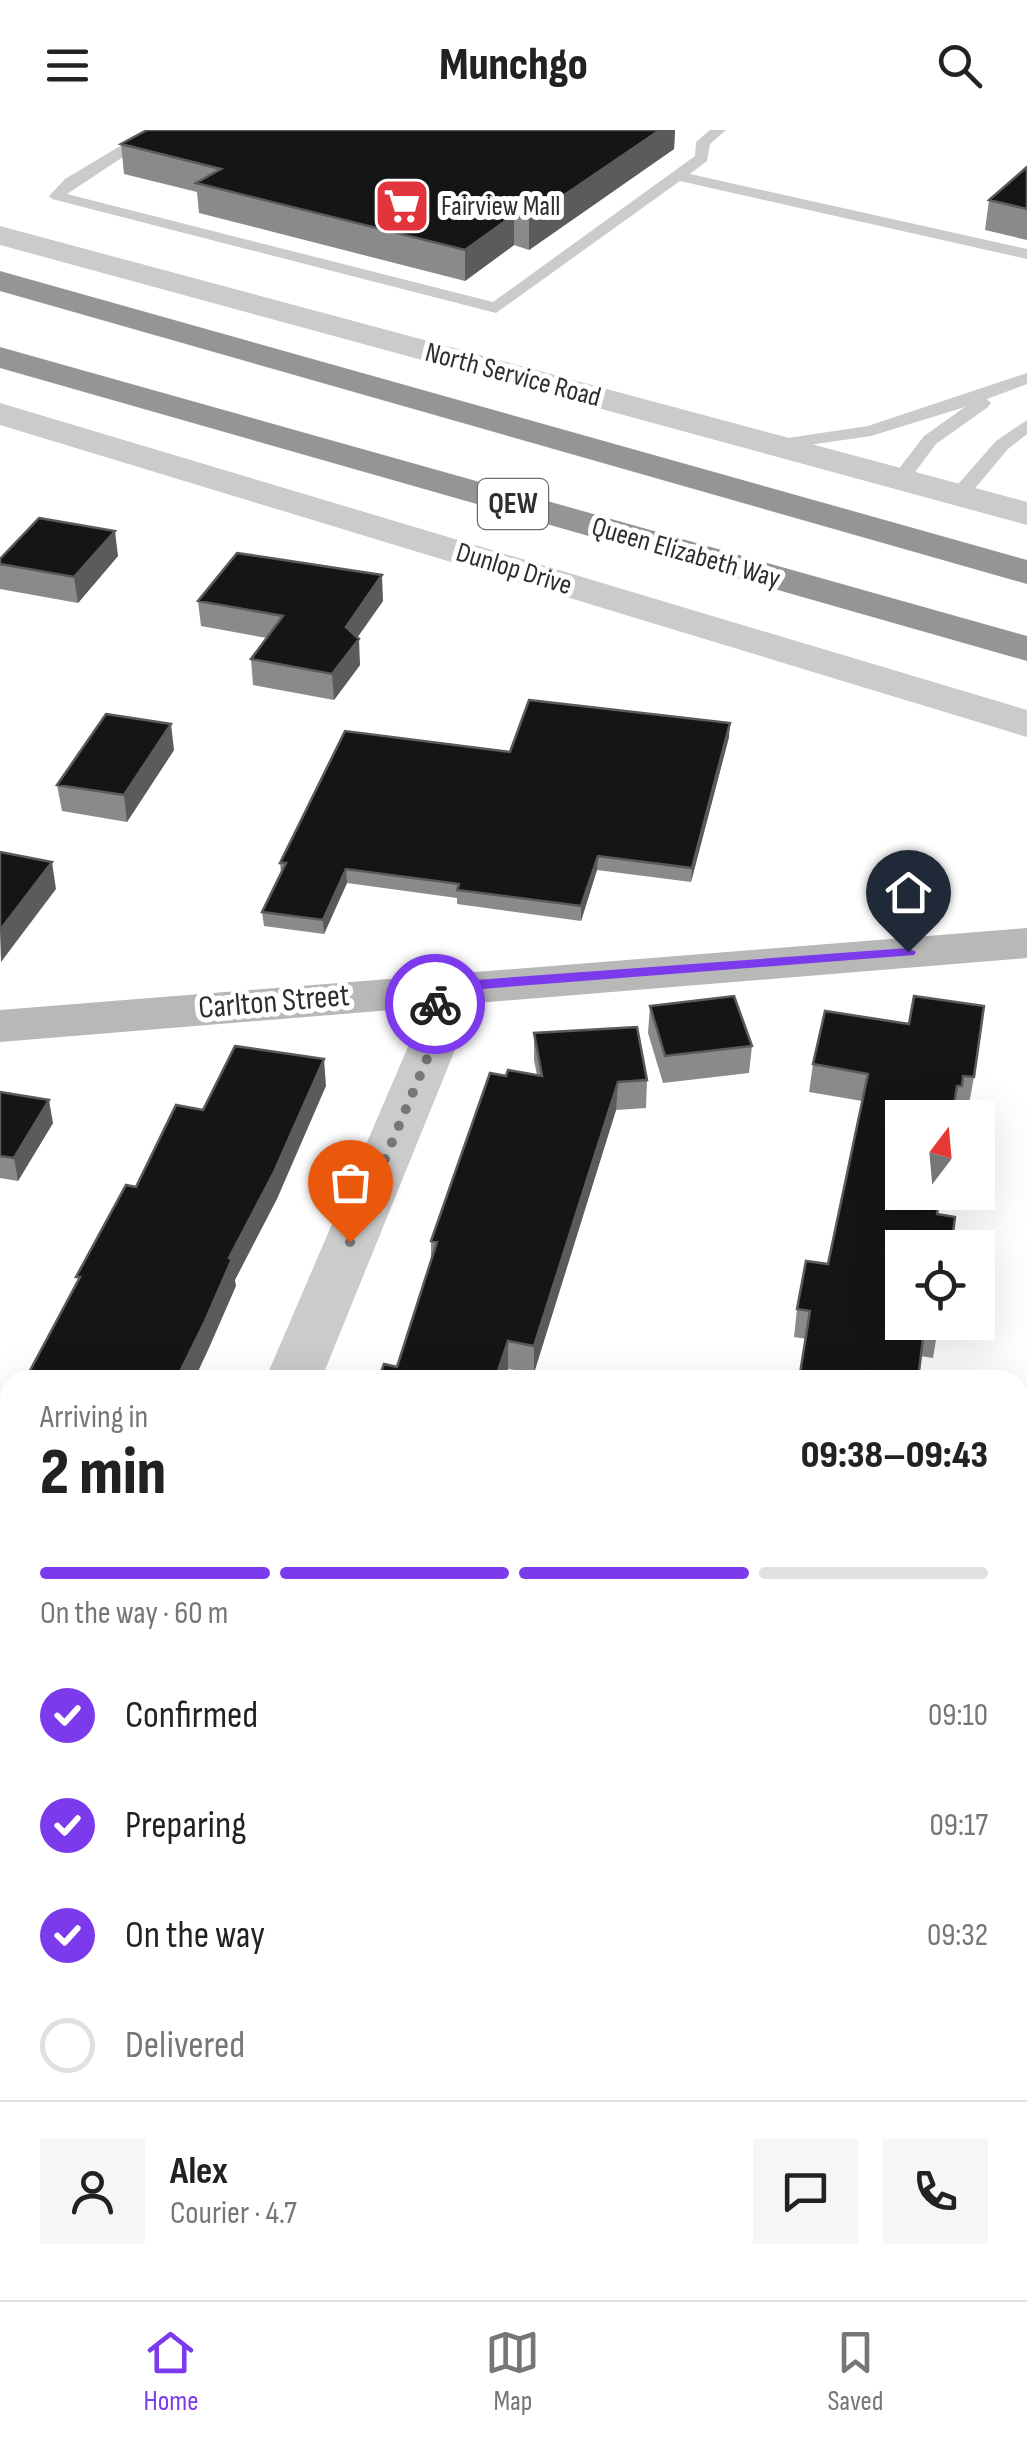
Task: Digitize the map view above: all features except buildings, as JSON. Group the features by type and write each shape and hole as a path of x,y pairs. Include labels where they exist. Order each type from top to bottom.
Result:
{"highway":[{"name":"QEW","path":"0,281 1027,572"},
{"name":"Queen Elizabeth Way","path":"0,357 1027,649"}],"main road":[{"name":"Carlton Street","path":"0,1026 434,988 1027,944"}],"street":[{"name":"North Service Road","path":"0,236 1027,514"},
{"name":"Dunlop Drive","path":"0,414 1027,724"},
{"path":"296,1370 437,1035 434,988"}],"lane":[{"path":"157,130 70,182 57,196 496,308 702,158 703,142 718,130"},
{"path":"679,176 1027,254"},
{"path":"772,445 818,443 865,434 1027,378"},
{"path":"900,480 930,440 1007,385"},
{"path":"959,495 1002,446 1027,425"}],"way so far":[{"path":"350,1242 437,1035 435,1004"}],"place":[{"name":"Fairview Mall","path":"402,206"}],"route":[{"path":"435,1004 434,988 908,952"}]}
